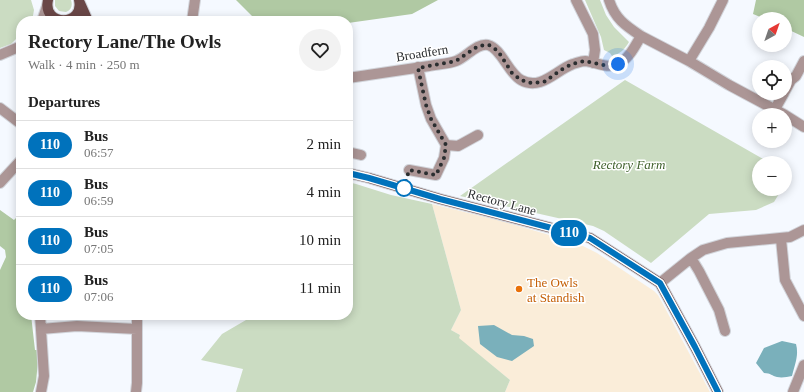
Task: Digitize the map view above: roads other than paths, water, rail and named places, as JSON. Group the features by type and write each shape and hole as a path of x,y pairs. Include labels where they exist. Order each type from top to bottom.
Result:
{"main road":[{"path":"47,2 48,11 53,16"},
{"path":"75,16 79,8 79,2"},
{"path":"79,2 86,16"},
{"name":"Rectory Lane","path":"353,174 440,199 590,238 660,283 718,392"}],"street":[{"path":"193,16 196,0"},
{"path":"576,0 593,34 595,50 593,63"},
{"path":"609,0 612,9 625,26 729,85 773,108"},
{"path":"689,61 709,28 723,0"},
{"path":"43,16 47,2"},
{"name":"Broadfern","path":"353,77 456,61 478,46 489,45 498,51 512,73 521,80 531,83 544,82 572,64 584,61 608,66 618,64 629,55 641,36"},
{"path":"0,55 16,48"},
{"path":"792,79 796,76 804,61"},
{"path":"409,170 436,175 444,158 446,145 431,119 426,105 418,68"},
{"path":"0,108 16,120"},
{"path":"792,119 804,127"},
{"path":"446,145 458,146 478,135"},
{"path":"353,153 361,155"},
{"path":"0,184 16,166"},
{"path":"660,283 690,258 703,250 728,242 790,237 804,230"},
{"path":"780,238 785,280 804,316"},
{"path":"690,258 701,275 719,310 725,331"},
{"path":"40,320 44,376 41,392"},
{"path":"136,392 137,320"},
{"path":"41,329 77,326 137,328"},
{"path":"793,392 804,365"}],"water":[{"path":"494,325 512,335 524,336 533,339 534,346 512,361 497,357 480,344 478,326"},
{"path":"782,341 796,344 797,356 792,376 775,377 768,373 764,373 756,363 764,348"}],"place":[{"name":"The Owls at Standish","path":"519,289"}],"park label":[{"name":"Rectory Farm","path":"629,164"}]}
